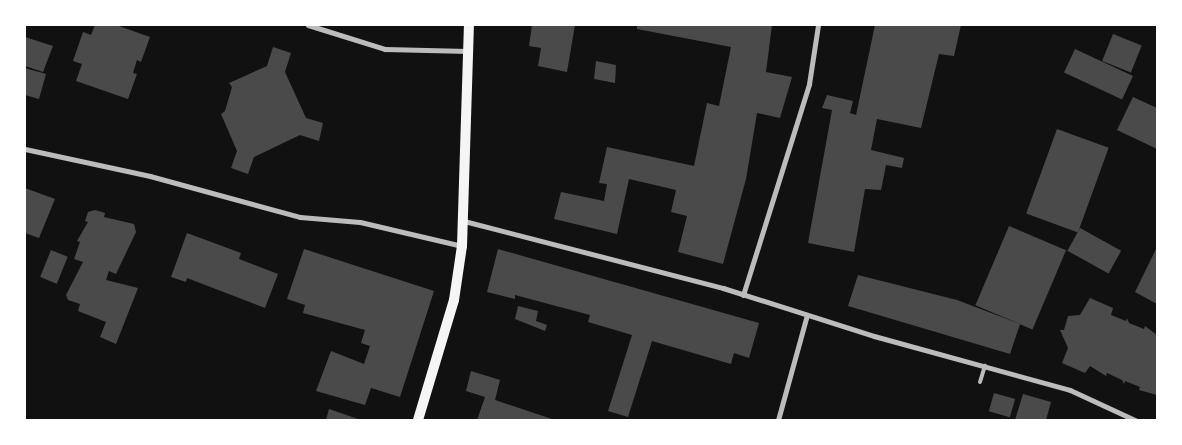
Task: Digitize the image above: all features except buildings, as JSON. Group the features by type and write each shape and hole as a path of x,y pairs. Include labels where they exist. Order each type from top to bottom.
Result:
{"main road":[{"path":"418,420 454,300 462,246 469,25"}],"street":[{"path":"308,25 384,49 468,51"},
{"path":"743,295 809,84 818,25"},
{"path":"25,149 150,176 300,217 360,222 462,246"},
{"path":"464,221 743,295 1070,390 1135,420"},
{"path":"778,420 807,315"}],"lane":[{"path":"980,382 985,366"}]}
